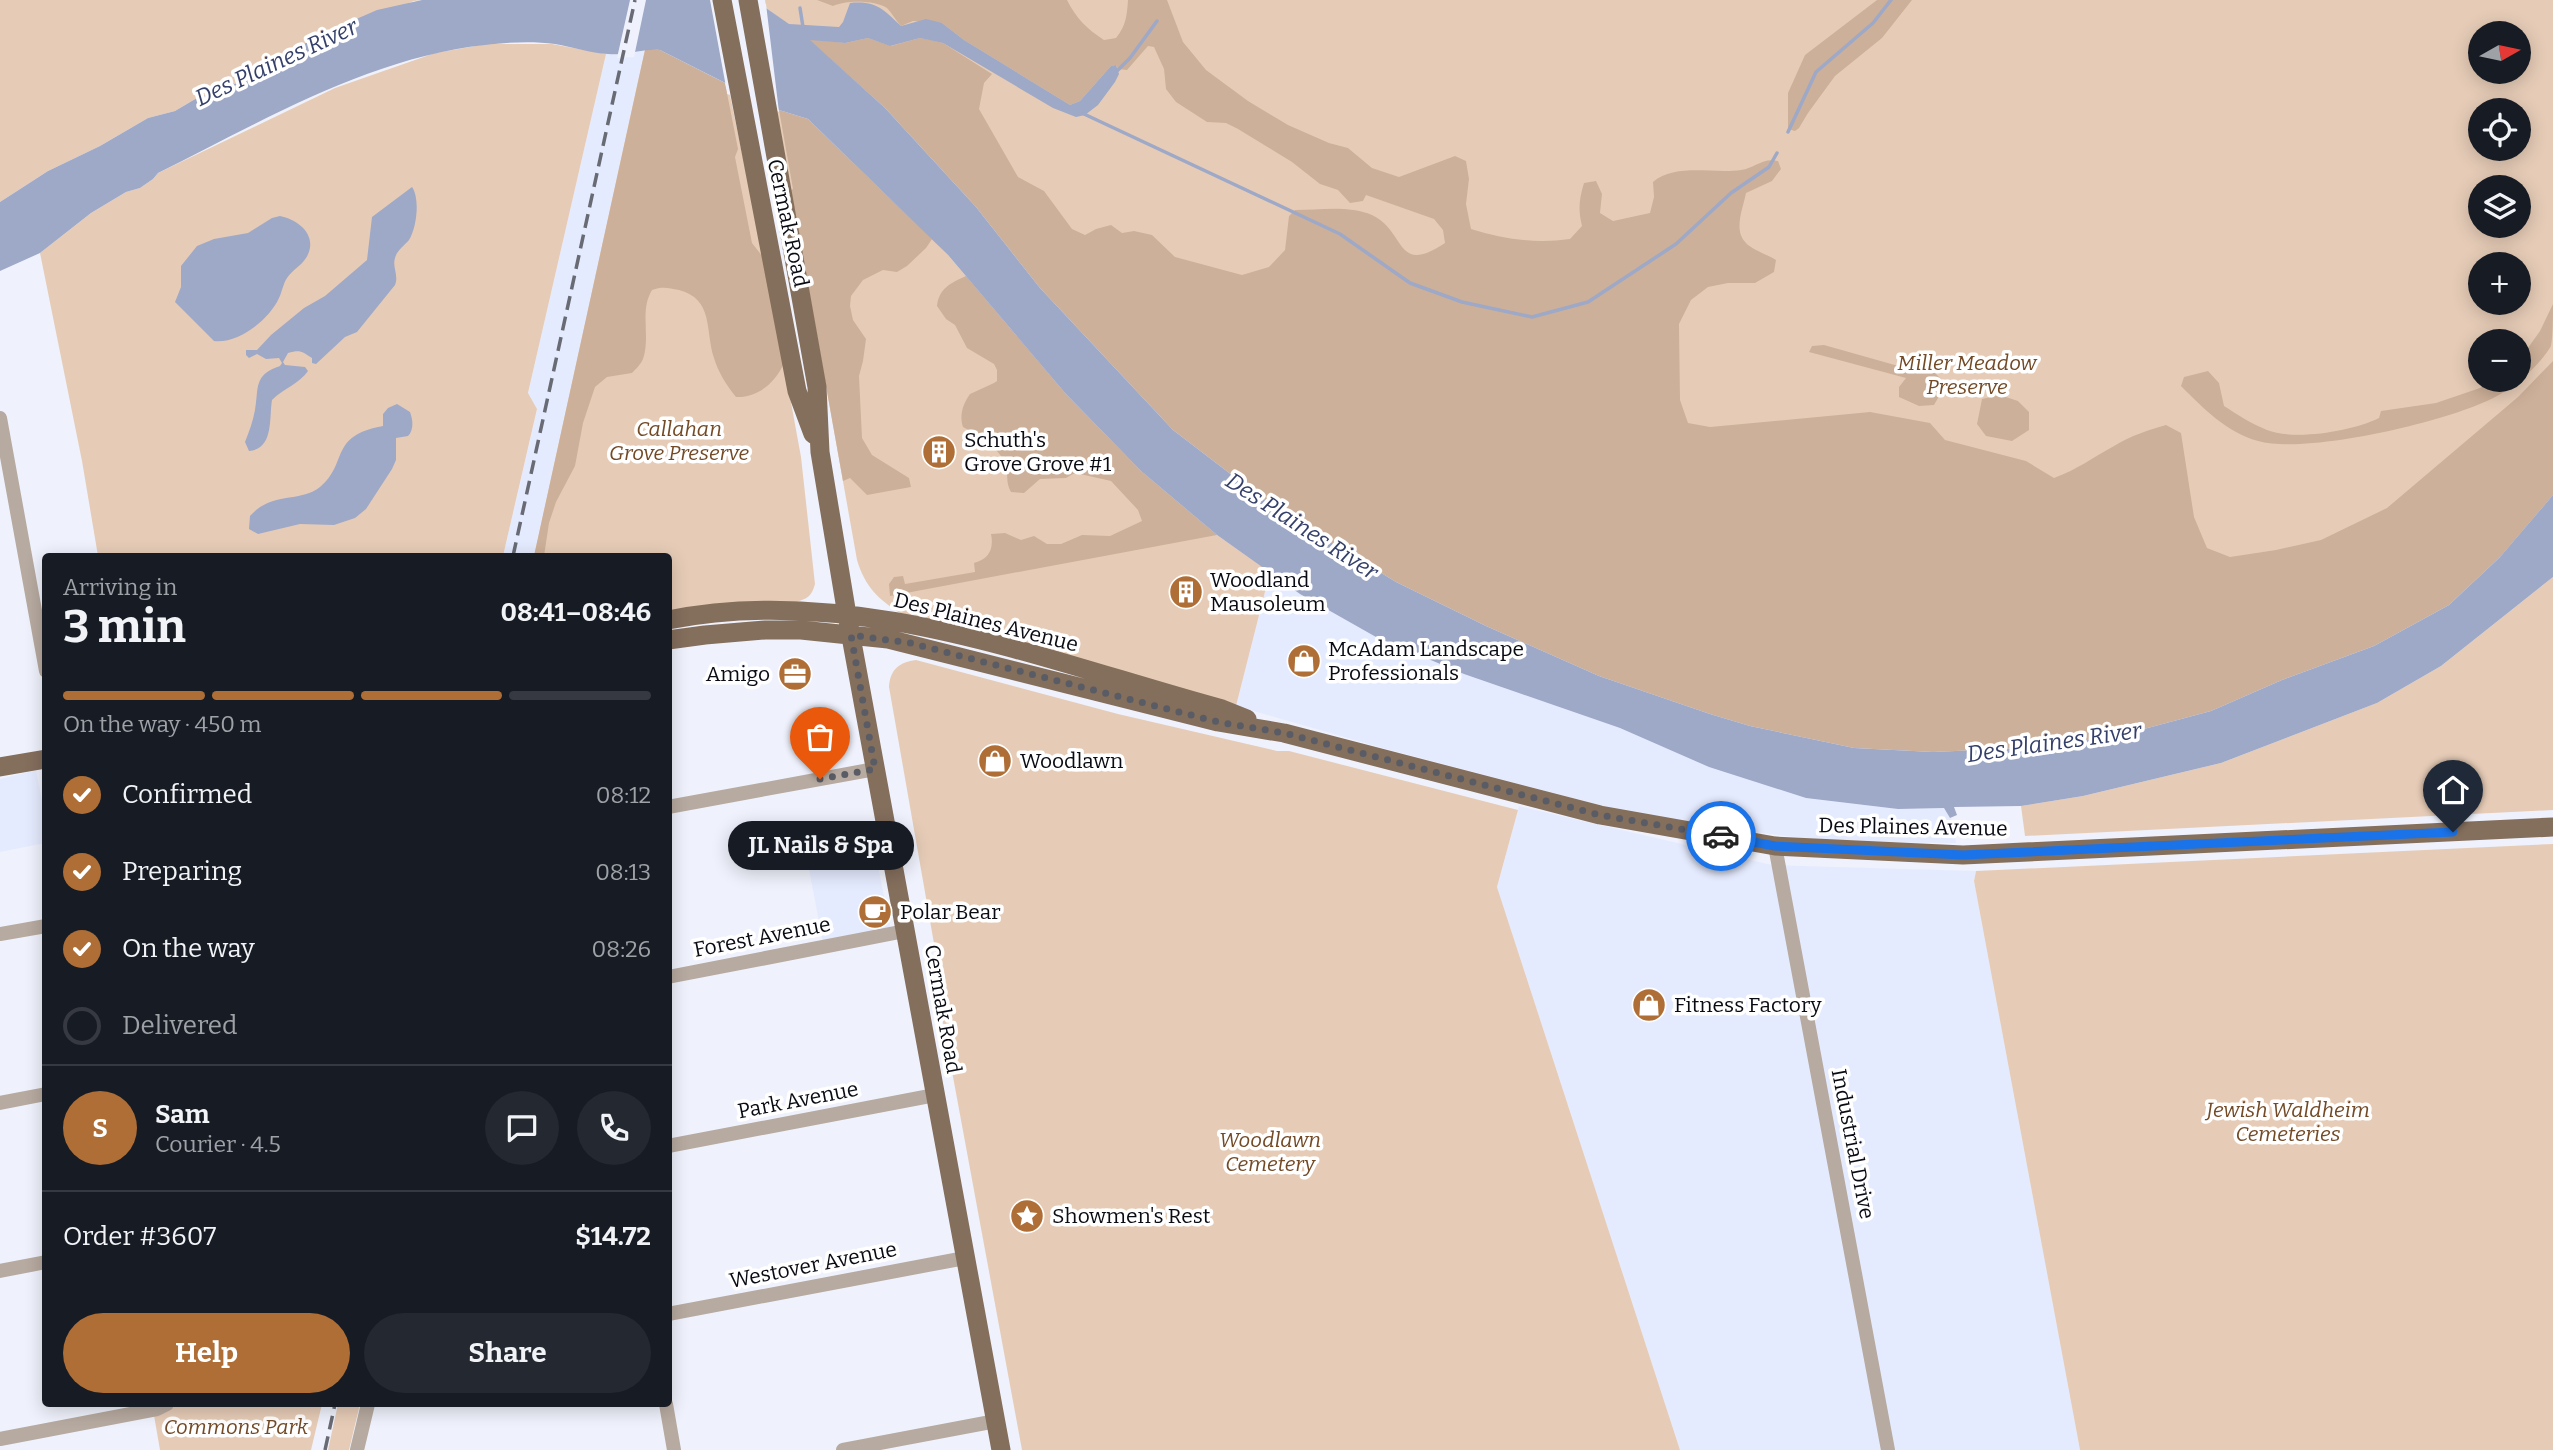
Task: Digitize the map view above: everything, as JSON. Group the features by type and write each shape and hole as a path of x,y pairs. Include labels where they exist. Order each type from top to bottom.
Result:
{"main road":[{"name":"Cermak Road","path":"722,0 797,391 820,452"},
{"name":"Cermak Road","path":"748,0 817,387 820,452 847,615 1001,1450"},
{"name":"Des Plaines Avenue","path":"672,620 762,609 801,610 928,627 1222,709 1284,733"},
{"name":"Des Plaines Avenue","path":"672,640 724,633 801,630 910,643 1218,722 1284,733 1600,815 1775,846 1963,855 2553,827"},
{"path":"0,767 42,760"}],"street":[{"path":"0,418 42,649"},
{"path":"672,806 875,769"},
{"name":"Industrial Drive","path":"1775,846 1888,1450"},
{"path":"0,934 42,927"},
{"name":"Forest Avenue","path":"672,975 905,931"},
{"path":"0,1102 42,1095"},
{"name":"Park Avenue","path":"672,1145 936,1095"},
{"name":"Westover Avenue","path":"672,1313 965,1258"},
{"path":"0,1271 42,1263"},
{"path":"0,1439 161,1407"},
{"path":"358,1450 367,1407"},
{"path":"667,1407 674,1450"},
{"path":"843,1450 996,1421"}],"shaded area":[{"path":"817,0 1067,0 1082,23 1104,40 1116,38 1122,29 1128,0 1167,0 1183,42 1206,70 1248,101 1288,125 1329,143 1348,148 1372,168 1399,177 1455,156 1466,161 1469,179 1466,204 1471,229 1508,238 1532,241 1570,239 1582,226 1580,204 1584,183 1596,181 1602,194 1600,213 1613,221 1650,213 1654,197 1653,182 1662,176 1695,170 1741,170 1768,160 1778,161 1781,169 1772,181 1746,193 1739,226 1746,243 1776,260 1774,272 1755,283 1728,283 1708,287 1691,300 1679,324 1680,400 1688,423 1710,427 1870,412 1930,423 1945,440 2026,461 2054,478 2126,439 2166,425 2181,433 2194,517 2207,548 2230,557 2321,540 2387,508 2523,392 2531,392 2531,384 2553,361 2553,495 2500,557 2449,605 2374,646 2282,680 2211,711 2129,733 2047,747 1933,752 1854,748 1750,726 1599,676 1486,626 1396,582 1275,508 1173,430 1040,288 976,207 885,108 808,39 845,43 868,38 891,46 920,38 931,40 943,43 992,74 984,83 979,109 1018,177 1044,191 1072,229 1085,235 1111,225 1122,233 1134,231 1152,235 1175,257 1242,275 1269,267 1285,250 1289,216 1295,210 1344,209 1372,215 1383,222 1403,248 1417,255 1445,243 1443,230 1434,219 1366,195 1363,201 1350,203 1338,190 1320,184 1292,162 1238,129 1226,123 1207,122 1176,102 1166,89 1164,69 1154,47 1148,46 1127,70 1118,69 1116,65 1111,66 1080,101 1070,105 964,40 942,23 913,21 901,26 887,8 875,3 845,3 833,6"},
{"path":"1877,0 1912,0 1882,38 1835,76 1799,128 1795,131 1788,129 1788,93 1805,55"},
{"path":"645,50 535,553 504,553 537,410 528,393 606,54 626,55"},
{"path":"645,50 660,50 725,83 738,149 735,157 752,243 763,257 784,363 765,388 752,395 736,397 716,363 706,317 698,301 679,290 652,290 646,307 643,359 632,373 607,377 595,387 583,423 575,466 556,502 549,523 544,553 535,553"},
{"path":"779,110 808,119 932,239 907,266 897,272 883,270 863,280 851,296 850,306 853,320 866,339 859,376 862,438 872,455 909,478 911,487 867,495 850,478 843,481"},
{"path":"966,276 1065,393 1141,471 1217,535 890,596 889,584 894,577 903,576 905,584 975,572 974,563 989,553 991,534 1005,533 1021,540 1034,536 1047,544 1061,544 1082,535 1110,536 1142,521 1138,510 1111,481 1080,474 1066,478 1040,479 1024,493 1011,492 1005,464 998,452 963,427 962,410 970,394 997,381 994,364 967,348 955,325 946,319 937,306 943,290"},
{"path":"2553,304 2551,346 2531,371 2531,344"},
{"path":"1824,345 1909,369 1935,373 1946,384 1934,405 1919,406 1899,397 1899,387 1906,378 1809,352 1812,346"},
{"path":"2208,371 2219,383 2224,406 2261,428 2293,435 2354,427 2379,418 2381,411 2436,403 2468,392 2504,392 2476,406 2414,425 2343,440 2280,444 2258,441 2236,432 2207,411 2181,386 2184,377"},
{"path":"2000,395 2018,401 2029,412 2029,430 2012,441 1986,436 1977,424 1982,399"},
{"path":"1270,572 1300,594 1376,637 1464,674 1620,728 1709,767 1806,798 1898,809 1944,808 1953,822 1956,843 1835,842 1691,824 1622,811 1386,749 1236,706"},
{"path":"36,770 42,801 42,844 0,852 0,779"},
{"path":"1519,806 1772,865 1976,871 1974,881 2080,1450 1680,1450 1497,887"},
{"path":"875,851 892,936 824,948 808,864"}],"green space":[{"path":"0,0 422,0 295,49 264,73 197,98 175,111 148,118 100,146 48,171 0,202"},
{"name":"Miller Meadow Preserve","path":"765,0 2553,0 2553,495 2500,557 1486,626 808,39 766,8"},
{"path":"487,44 552,44 606,54 528,393 537,409 504,553 97,553 40,253 91,213 126,192 140,188 158,173 335,88 435,53"},
{"name":"Callahan Grove Preserve","path":"651,49 725,83 727,94 730,95 771,293 801,457 815,584 808,596 796,602 672,613 672,553 535,553 645,50"},
{"path":"777,111 787,113 907,213 948,255 1065,393 1141,471 1217,535 1270,572 1236,706 902,614 880,598 869,585 857,560"},
{"path":"2553,577 2553,810 2025,836 2021,806 2083,796 2221,763 2377,703 2441,666"},
{"name":"Woodlawn Cemetery","path":"916,660 1118,714 1277,751 1289,751 1518,810 1497,887 1680,1450 1022,1450 934,974 936,955 889,687 891,675 897,668"},
{"name":"Jewish Waldheim Cemeteries","path":"2553,844 2553,1450 2080,1450 1974,881 1976,871"},
{"name":"Commons Park","path":"153,1407 321,1407 311,1450 160,1450"},
{"path":"337,1407 359,1407 349,1450 328,1450"}],"water":[{"name":"Des Plaines River","path":"422,0 746,0 766,8 789,24 839,27 850,3 867,3 880,8 901,26 926,19 942,23 964,40 1070,105 1080,101 1111,66 1116,65 1119,74 1098,105 1085,115 1076,117 1053,108 943,43 920,38 890,46 868,38 845,43 810,40 885,108 976,207 1040,288 1173,430 1275,508 1396,582 1486,626 1599,676 1750,726 1854,748 1933,752 2047,747 2129,733 2211,711 2282,680 2374,646 2449,605 2500,557 2553,495 2553,577 2441,666 2377,703 2221,763 2083,796 2021,806 1954,807 1957,815 1950,818 1944,808 1898,809 1806,798 1709,767 1620,728 1464,674 1376,637 1300,594 1217,535 1141,471 1065,393 948,255 808,119 779,110 660,50 608,54 538,42 485,45 442,52 358,77 276,113 158,173 140,188 126,192 91,213 40,253 0,271 0,202 48,171 100,146 148,118 175,111 197,98 264,73 295,49 322,34 377,10"},
{"path":"412,187 417,205 416,220 409,240 395,258 395,285 357,332 345,337 316,364 312,363 312,358 301,352 288,353 283,362 285,365 305,367 308,371 272,400 266,439 263,445 249,451 245,442 254,414 259,383 265,374 282,363 279,358 266,359 257,354 249,358 246,350 257,350 304,308 325,296 367,260 372,217"},
{"path":"280,216 294,221 309,237 306,258 287,278 279,298 260,322 233,339 214,341 175,302 181,287 181,266 197,246 214,239 248,233"},
{"path":"397,404 410,412 411,431 408,436 396,438 396,460 366,509 355,518 334,525 300,524 258,534 249,529 250,516 267,503 304,495 320,487 329,478 347,443 354,436 383,426 383,414"}],"pier":[{"path":"630,0 646,0 634,57 617,58"},
{"path":"710,0 756,0 766,4 779,112 726,87"}],"waterway":[{"path":"1788,132 1816,72 1873,23 1891,0"},
{"path":"800,8 803,27"},
{"path":"1117,71 1157,21"},
{"path":"1084,114 1340,234 1410,283 1462,302 1532,317 1588,302 1676,244 1731,193 1769,167 1777,153"}],"railway":[{"path":"514,553 635,0"},
{"path":"325,1450 334,1407"}],"way so far":[{"path":"820,779 875,769 851,635 910,643 1218,722 1284,733 1600,815 1721,836"}],"place":[{"name":"Schuth's Grove Grove #1","path":"939,452"},
{"name":"Woodland Mausoleum","path":"1186,592"},
{"name":"McAdam Landscape Professionals","path":"1304,661"},
{"name":"Amigo","path":"795,674"},
{"name":"Woodlawn","path":"995,761"},
{"name":"JL Nails & Spa","path":"820,779"},
{"name":"Polar Bear","path":"875,912"},
{"name":"Fitness Factory","path":"1649,1005"},
{"name":"Showmen's Rest","path":"1027,1216"}],"route":[{"path":"1721,836 1775,846 1963,855 2453,832"}]}
